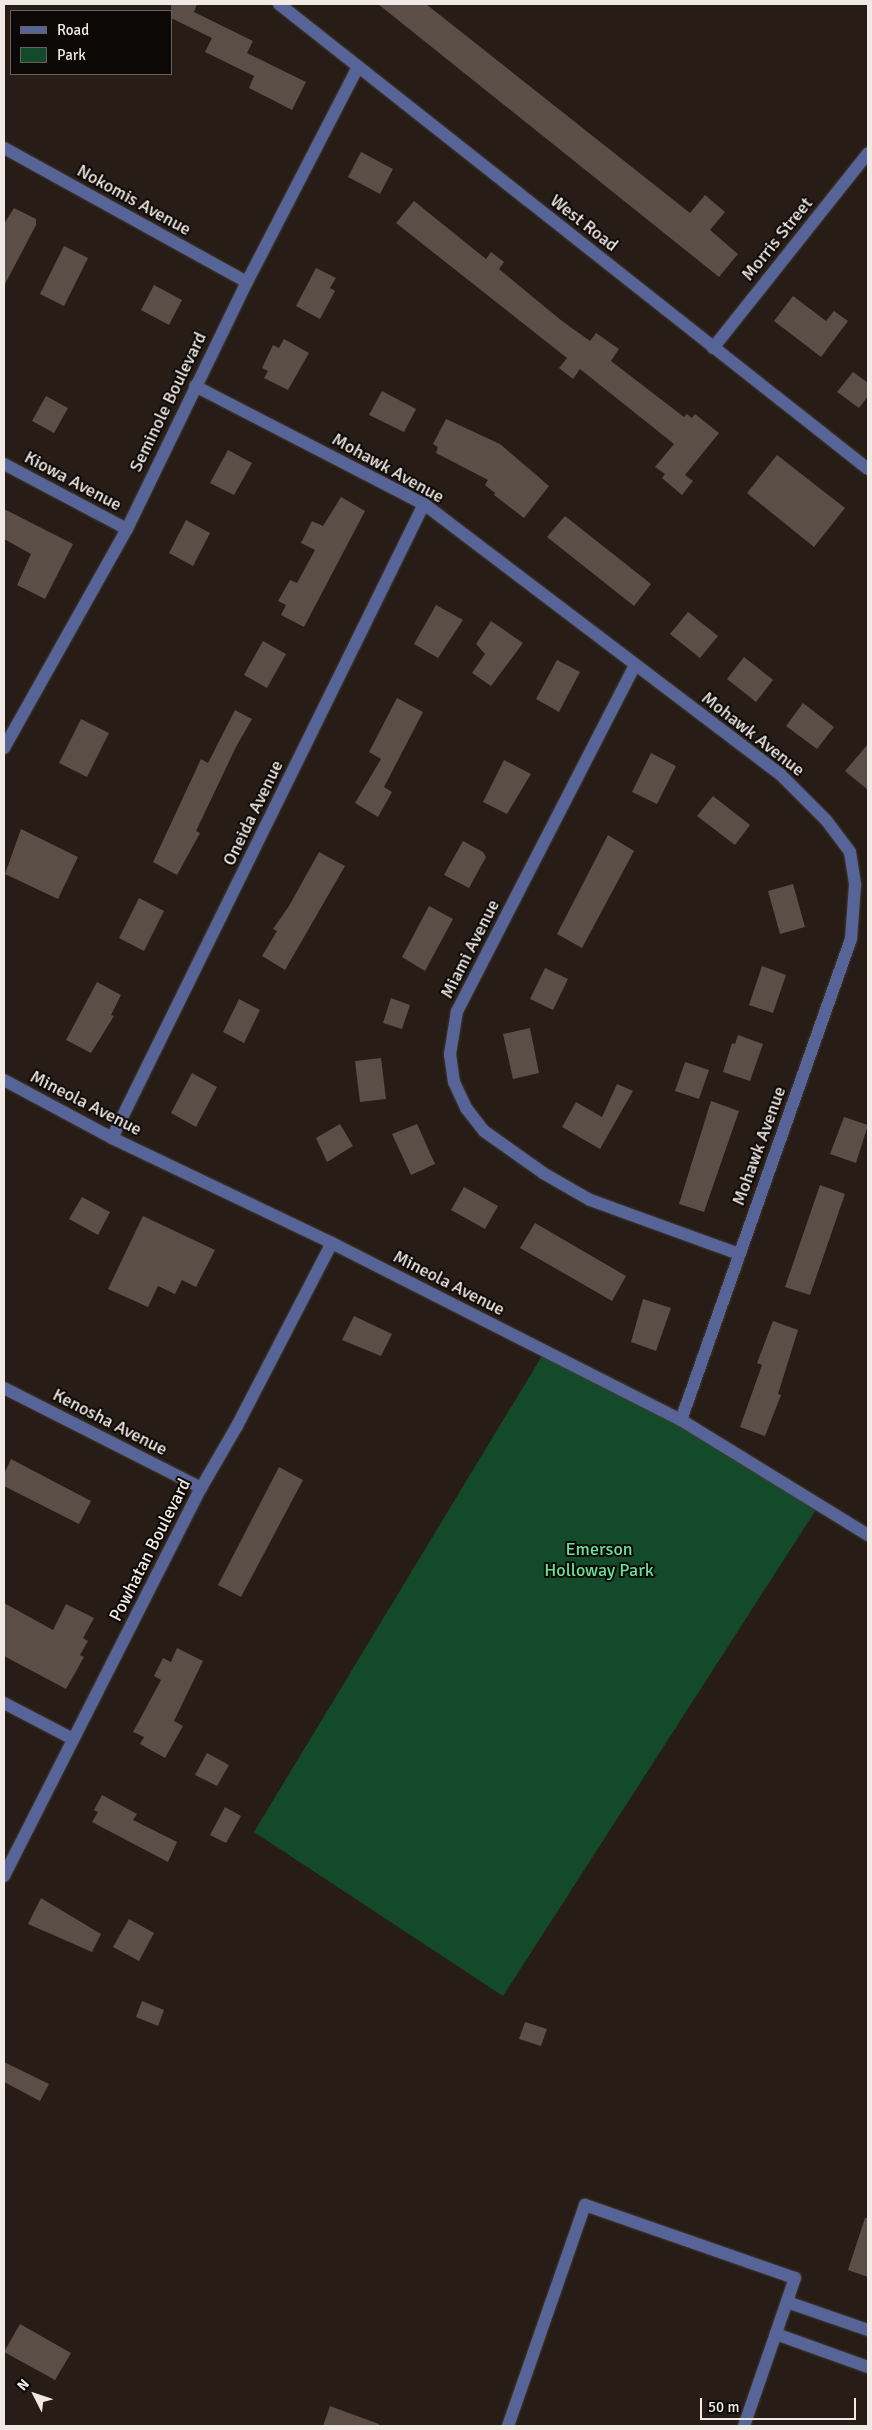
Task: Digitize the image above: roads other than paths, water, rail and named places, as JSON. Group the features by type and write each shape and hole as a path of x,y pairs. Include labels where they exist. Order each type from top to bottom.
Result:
{"street":[{"name":"West Road","path":"279,4 868,469"},
{"name":"Seminole Boulevard","path":"4,748 127,529 247,282 358,67"},
{"name":"Nokomis Avenue","path":"4,148 247,282"},
{"name":"Morris Street","path":"713,348 868,153"},
{"name":"Mohawk Avenue","path":"195,386 424,504 634,667 780,774 826,820 850,852 855,885 851,939 681,1420"},
{"name":"Kiowa Avenue","path":"4,464 127,529"},
{"name":"Oneida Avenue","path":"112,1138 424,504"},
{"name":"Miami Avenue","path":"634,667 457,1011 450,1054 454,1082 466,1108 484,1131 543,1173 590,1200 739,1254"},
{"name":"Mineola Avenue","path":"4,1080 112,1138 332,1242 681,1420 868,1535"},
{"name":"Powhatan Boulevard","path":"4,1876 200,1488 237,1426 332,1242"},
{"name":"Kenosha Avenue","path":"4,1388 200,1488"},
{"path":"4,1703 73,1739"},
{"path":"508,2426 585,2206 796,2278 744,2426"},
{"path":"787,2302 868,2330"},
{"path":"776,2334 868,2366"}],"park label":[{"name":"Emerson Holloway Park","path":"599,1560"}]}
